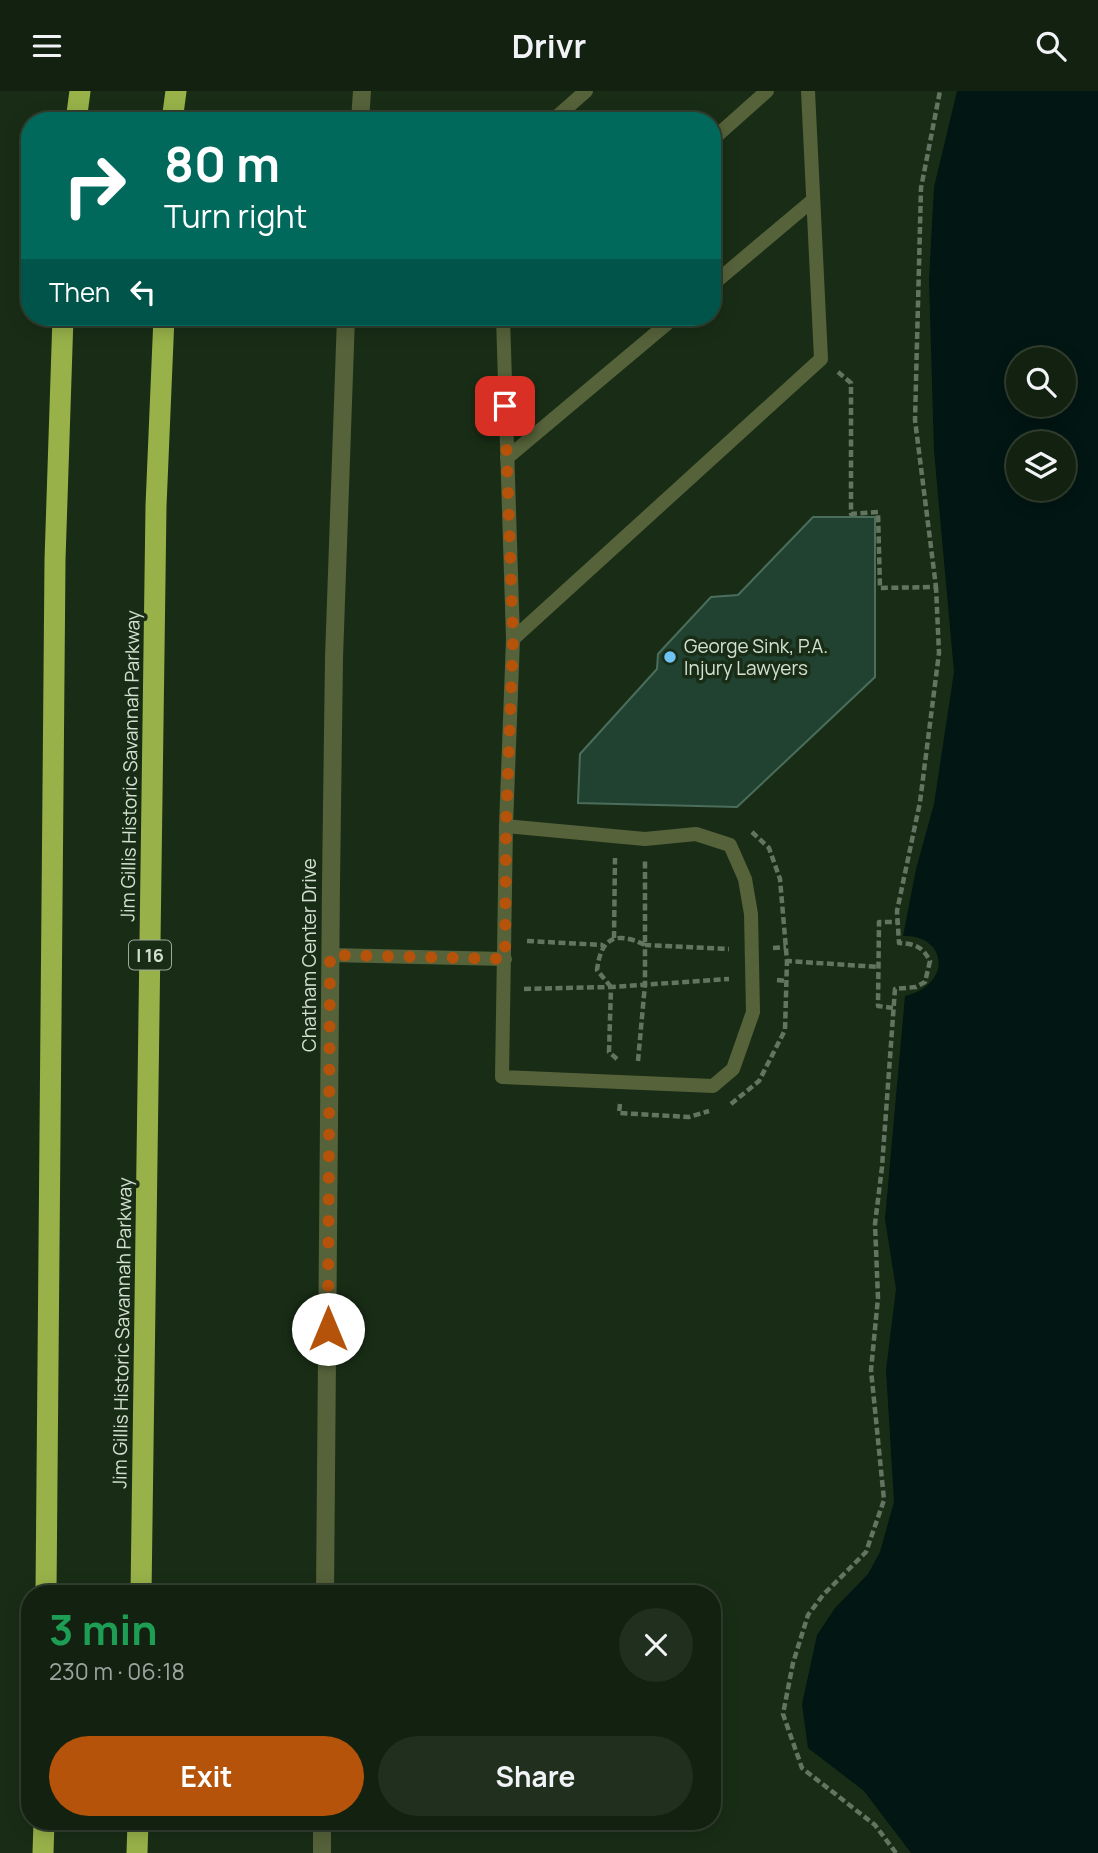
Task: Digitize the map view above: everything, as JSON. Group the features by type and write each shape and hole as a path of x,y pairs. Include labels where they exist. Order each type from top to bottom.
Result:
{"highway":[{"path":"77,112 80,91"},
{"path":"173,112 176,91"},
{"path":"46,1585 55,572 63,326"},
{"name":"Jim Gillis Historic Savannah Parkway","path":"141,1585 156,506 164,326"},
{"path":"43,1853 44,1830"},
{"path":"138,1830 138,1853"}],"street":[{"path":"361,112 362,91"},
{"name":"Chatham Center Drive","path":"326,1585 334,658 346,326"},
{"path":"322,1853 323,1830"}],"lane":[{"path":"562,112 586,91"},
{"path":"721,132 767,91"},
{"path":"513,639 821,359 808,91"},
{"path":"721,277 813,199"},
{"path":"503,326 513,639 506,826 502,1077 713,1086 733,1069 753,1012 753,979 751,914 745,879 730,845 696,834 646,839 506,826"},
{"path":"507,458 664,326"},
{"path":"330,955 505,959"}],"path":[{"path":"896,1853 874,1825 802,1767 783,1714 793,1663 808,1615 823,1595 866,1552 884,1500 871,1370 878,1298 875,1224 882,1167 893,1008 895,989 916,987 925,982 930,961 923,949 914,944 899,943 897,911 920,802 939,653 936,587 915,420 920,188 940,91"},
{"path":"821,359 851,383 851,514 878,512 880,588 936,587"},
{"path":"724,1106 735,1103 760,1081 785,1030 787,961 780,879 769,848 750,830"},
{"path":"614,937 615,835"},
{"path":"646,839 645,984 629,1082 620,1113 689,1117 712,1110"},
{"path":"893,1008 878,1006 879,922 898,922"},
{"path":"506,939 603,945 614,937 632,939 645,945 752,950 786,947"},
{"path":"603,945 597,970 611,987 609,1052 621,1063 629,1082 635,1114"},
{"path":"787,961 879,967"},
{"path":"504,989 611,987 753,979 787,981"}],"shaded area":[{"path":"957,91 1098,91 1098,1853 911,1853 864,1791 808,1748 802,1704 817,1635 835,1608 868,1574 880,1552 894,1502 886,1370 896,1289 885,1219 905,996 921,990 931,981 937,971 938,961 935,951 928,943 903,936 916,869 934,804 954,672 934,451 929,280 934,187"}],"building":[{"path":"813,517 875,517 875,677 737,807 578,803 580,754 657,669 658,654 711,597 738,595"}],"place":[{"name":"George Sink, P.A. Injury Lawyers","path":"670,657"}],"route":[{"path":"328,1329 330,955 505,959 506,826 513,639 505,406"}]}
